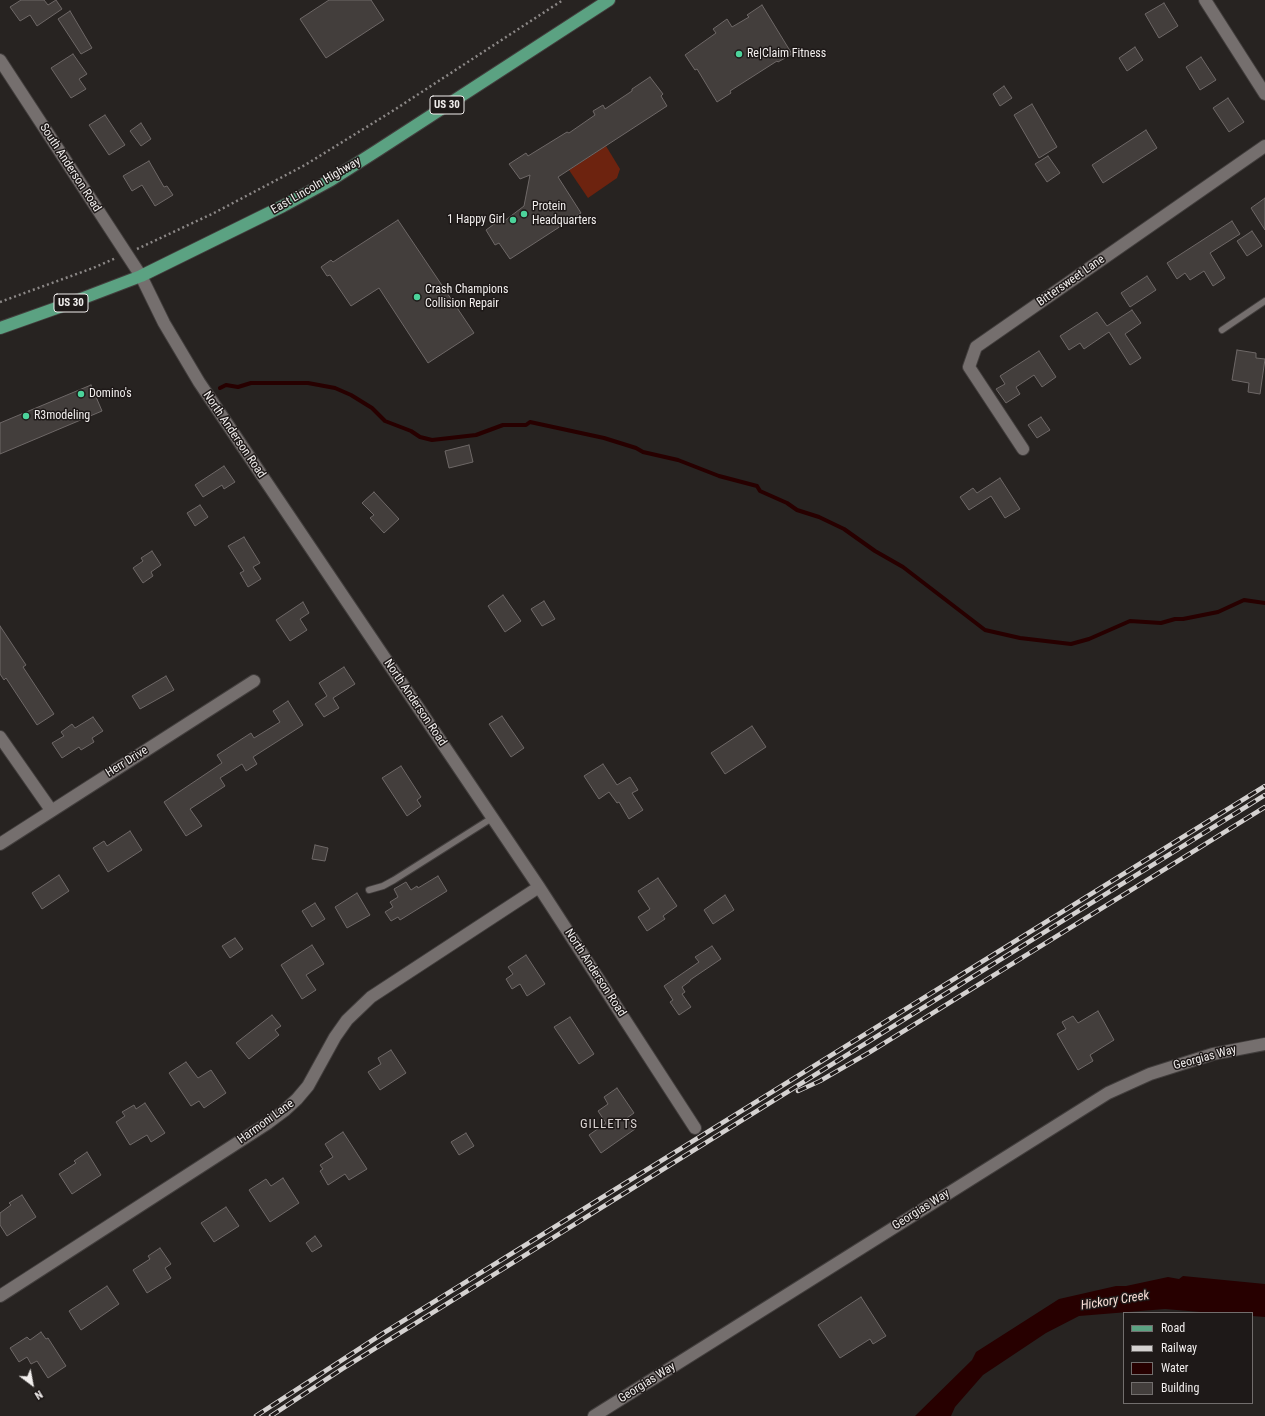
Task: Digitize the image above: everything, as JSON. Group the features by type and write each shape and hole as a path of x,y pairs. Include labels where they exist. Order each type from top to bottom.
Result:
{"main road":[{"name":"East Lincoln Highway","path":"0,328 66,305 141,276 276,210 331,180 609,0"}],"street":[{"path":"1205,0 1265,94"},
{"name":"South Anderson Road","path":"0,60 141,276"},
{"name":"Bittersweet Lane","path":"1023,449 968,367 976,347 1265,146"},
{"name":"North Anderson Road","path":"141,276 164,323 199,382 539,888 695,1128"},
{"name":"Herr Drive","path":"0,844 254,681"},
{"path":"0,738 51,810"},
{"name":"Harmoni Lane","path":"0,1296 284,1111 308,1086 335,1037 347,1020 371,997 539,888"},
{"name":"Georgias Way","path":"594,1416 1108,1092 1150,1074 1213,1054 1265,1044"}],"lane":[{"path":"1222,330 1265,301"},
{"path":"369,890 383,886 394,880 492,818"}],"path":[{"path":"138,248 173,233 249,196 343,143 563,0"},
{"path":"0,302 110,261"}],"shaded area":[{"path":"606,146 620,169 617,178 588,198 569,170"}],"water":[{"name":"Hickory Creek","path":"1183,1276 1265,1284 1265,1317 1253,1316 1253,1312 1200,1312 1165,1309 1079,1316 1046,1333 983,1375 955,1407 951,1416 915,1416 972,1360 976,1352 1059,1299 1116,1286 1126,1286 1168,1277 1179,1279"}],"building":[{"path":"21,0 44,0 48,5 56,0 62,9 37,26 30,15 20,21 10,7"},
{"path":"329,0 371,0 384,20 326,58 300,19"},
{"path":"1164,3 1178,26 1159,38 1145,14"},
{"name":"Re|Claim Fitness","path":"762,5 792,54 778,62 777,61 730,91 731,93 717,102 697,69 695,70 685,55 716,33 713,29 727,19 732,27 749,17 747,15"},
{"path":"70,11 92,48 81,54 58,19"},
{"path":"1135,47 1143,60 1127,71 1119,58"},
{"path":"73,54 87,74 79,79 86,89 71,98 51,68"},
{"path":"1201,57 1216,80 1200,90 1186,67"},
{"path":"650,77 663,94 661,96 667,106 558,177 581,213 510,259 499,243 495,245 486,230 501,219 503,222 524,206 530,175 520,179 509,164 526,153 528,156 567,132 569,133 595,115 593,111 603,105 605,109"},
{"path":"1004,86 1012,98 1000,106 993,94"},
{"path":"1228,98 1244,122 1229,132 1213,108"},
{"path":"1032,104 1057,147 1039,158 1014,115"},
{"path":"105,115 125,145 109,155 89,125"},
{"path":"141,123 151,139 141,146 130,131"},
{"path":"1146,130 1157,148 1103,183 1092,165"},
{"path":"1048,156 1060,173 1047,182 1035,164"},
{"path":"149,161 164,187 167,186 173,195 155,206 142,185 132,191 123,176"},
{"path":"1265,198 1265,230 1251,208"},
{"name":"Crash Champions Collision Repair","path":"398,220 474,333 428,363 379,288 351,306 330,275 327,276 321,267 331,260 333,262"},
{"path":"1232,221 1240,234 1210,253 1225,278 1213,286 1204,271 1190,280 1185,273 1177,279 1167,263"},
{"path":"1252,231 1262,246 1247,256 1237,241"},
{"path":"1147,276 1156,290 1130,307 1121,293"},
{"path":"1132,310 1141,323 1125,334 1141,358 1130,365 1109,332 1084,349 1080,343 1069,350 1060,336 1097,312 1107,326"},
{"path":"1237,350 1256,353 1256,358 1265,359 1260,394 1248,392 1249,383 1232,380"},
{"path":"1039,351 1056,377 1042,387 1034,375 1016,387 1020,394 1006,403 996,389 1005,384 1000,376"},
{"path":"91,385 102,411 0,454 0,423"},
{"path":"1041,417 1050,430 1037,438 1028,425"},
{"path":"469,445 473,462 449,468 445,451"},
{"path":"224,466 235,482 224,489 222,485 203,497 195,485"},
{"path":"1000,478 1020,509 1005,518 991,496 969,510 960,497 973,488 977,493"},
{"path":"374,492 399,519 384,533 370,518 374,515 362,503"},
{"path":"200,505 208,517 195,526 187,513"},
{"path":"244,537 260,563 253,567 261,579 248,587 240,573 244,571 228,546"},
{"path":"152,551 161,565 151,572 153,576 143,583 133,568 143,561 141,558"},
{"path":"503,595 521,621 505,632 488,606"},
{"path":"544,601 555,619 542,626 531,609"},
{"path":"303,602 309,613 300,619 307,630 290,641 276,620"},
{"path":"0,626 26,665 23,667 54,714 37,725 6,678 4,680 0,674"},
{"path":"344,667 355,684 333,698 339,708 324,717 315,704 327,696 319,683"},
{"path":"166,676 174,690 140,709 132,696"},
{"path":"288,701 303,725 253,757 257,764 246,771 242,764 220,778 225,786 190,809 202,826 186,836 164,802 222,763 217,755 251,733 254,738 280,722 273,711"},
{"path":"502,716 524,748 511,757 489,724"},
{"path":"93,717 103,731 92,738 94,742 81,750 79,747 62,758 52,743 64,736 61,732 72,724 75,728"},
{"path":"752,726 766,747 725,774 711,753"},
{"path":"603,764 617,785 630,777 638,790 632,793 643,810 629,819 619,802 617,803 609,792 599,799 584,776"},
{"path":"401,766 421,797 417,800 421,806 407,816 382,778"},
{"path":"130,831 142,850 108,872 93,848 104,841 107,846"},
{"path":"315,845 328,848 325,861 312,859"},
{"path":"59,875 69,891 42,909 32,893"},
{"path":"438,876 447,891 400,920 398,917 391,921 385,912 393,907 390,902 398,897 394,889 406,882 411,890 417,886 418,888"},
{"path":"658,878 677,906 663,916 665,919 647,931 638,917 650,909 638,891"},
{"path":"357,893 370,915 347,928 335,907"},
{"path":"725,895 734,910 713,924 704,910"},
{"path":"315,903 325,919 312,927 302,911"},
{"path":"235,938 243,949 230,958 222,946"},
{"path":"312,945 324,964 306,975 316,990 302,999 281,965"},
{"path":"712,946 721,959 682,987 685,992 682,994 691,1007 679,1015 670,1002 673,1000 664,986 699,962 695,957"},
{"path":"526,955 545,984 527,996 520,984 512,989 506,979 513,974 508,967"},
{"path":"1098,1011 1114,1040 1090,1055 1093,1061 1078,1070 1057,1034 1066,1029 1062,1022 1073,1016 1078,1023"},
{"path":"272,1015 281,1026 275,1030 279,1035 249,1059 236,1043"},
{"path":"570,1017 594,1054 579,1064 554,1027"},
{"path":"391,1050 406,1073 380,1090 368,1072 381,1064 378,1058"},
{"path":"186,1062 198,1078 211,1070 226,1093 204,1108 199,1101 191,1106 169,1073"},
{"path":"617,1088 634,1113 627,1118 635,1129 601,1153 589,1135 606,1123 598,1111 608,1104 604,1097"},
{"path":"145,1103 165,1133 151,1142 147,1135 130,1145 116,1122 125,1116 122,1112 134,1105 136,1109"},
{"path":"343,1132 367,1169 349,1180 345,1174 328,1185 320,1171 323,1169 320,1165 333,1157 325,1144"},
{"path":"466,1133 474,1146 459,1155 451,1142"},
{"path":"87,1152 101,1175 72,1194 59,1174 76,1163 74,1161"},
{"path":"283,1178 299,1203 270,1222 249,1190 266,1179 271,1186"},
{"path":"22,1195 36,1217 7,1236 0,1225 0,1213 11,1205 9,1203"},
{"path":"226,1207 239,1226 214,1242 201,1223"},
{"path":"315,1236 322,1246 312,1252 306,1243"},
{"path":"160,1248 171,1264 165,1268 171,1278 147,1293 133,1270 150,1259 148,1256"},
{"path":"107,1286 119,1304 81,1330 69,1311"},
{"path":"861,1297 886,1336 873,1344 870,1339 840,1358 818,1325"},
{"path":"41,1332 46,1339 48,1338 66,1366 48,1378 37,1361 31,1364 27,1357 19,1362 10,1348 27,1337 30,1340"}],"waterway":[{"path":"220,388 226,385 238,387 251,383 308,383 335,388 351,395 372,408 385,421 411,431 420,437 432,440 476,435 503,425 526,425 530,422 604,438 636,448 643,452 678,460 719,476 757,486 760,491 787,503 797,510 819,517 844,529 875,551 903,567 985,630 1020,638 1071,644 1089,639 1130,621 1161,623 1175,619 1183,619 1218,612 1244,600 1265,603"}],"railway":[{"path":"256,1416 382,1334 1265,786"},
{"path":"271,1416 342,1369 1265,795"},
{"path":"798,1091 820,1081 870,1052 1265,807"}],"place":[{"name":"Re|Claim Fitness","path":"739,54"},
{"name":"Protein Headquarters","path":"524,214"},
{"name":"1 Happy Girl","path":"513,220"},
{"name":"Crash Champions Collision Repair","path":"417,297"},
{"name":"Domino's","path":"81,394"},
{"name":"R3modeling","path":"26,416"}],"district":[{"name":"GILLETTS","path":"609,1125"}]}
